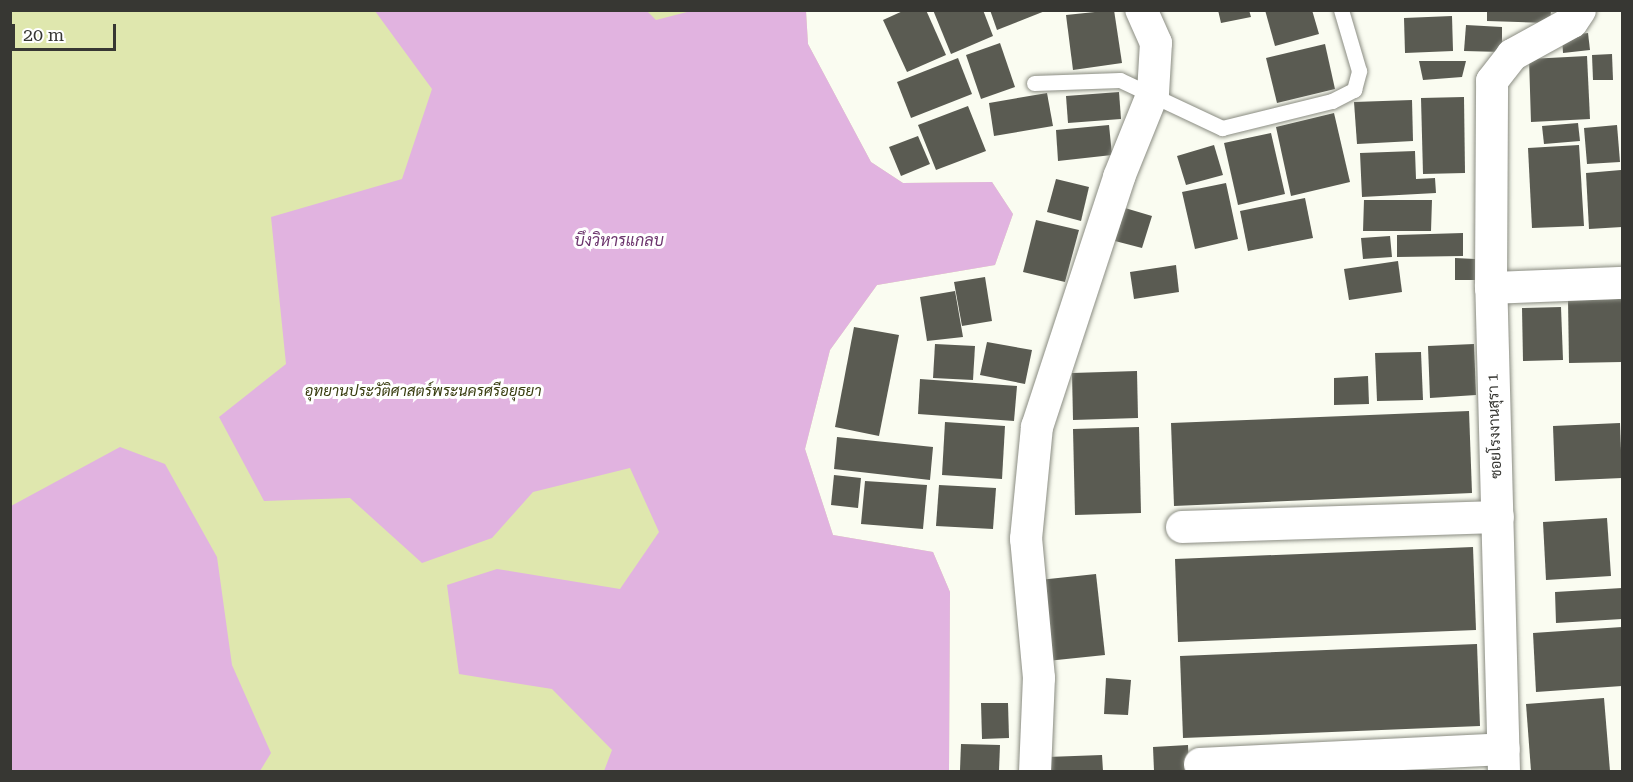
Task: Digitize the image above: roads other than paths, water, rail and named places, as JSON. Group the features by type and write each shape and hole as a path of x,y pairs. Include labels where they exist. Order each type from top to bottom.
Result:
{"street":[{"path":"1035,771 1039,678 1026,539 1037,427 1119,177 1153,93 1156,43 1141,10"},
{"name":"ซอยโรงงานสุรา 1","path":"1504,760 1491,288 1492,81 1512,56 1572,22 1580,10"},
{"path":"1491,288 1623,283"},
{"path":"1182,527 1498,517"},
{"path":"1200,764 1504,760"}],"lane":[{"path":"1034,83 1120,80 1153,93 1222,128 1332,101 1354,90 1359,71 1341,10"}],"water":[{"name":"บึงวิหารแกลบ","path":"375,11 647,11 656,20 691,11 806,11 808,44 871,162 903,183 992,182 1013,214 995,265 877,285 830,350 805,449 833,535 933,552 950,592 949,771 604,771 612,750 552,689 459,674 447,585 497,569 620,589 659,532 630,468 533,492 492,538 422,563 350,498 264,501 219,417 286,364 271,217 402,179 432,89"},
{"path":"120,447 165,464 217,557 232,665 271,753 260,771 11,771 11,506"}],"park label":[{"name":"อุทยานประวัติศาสตร์พระนครศรีอยุธยา","path":"423,392"}]}
